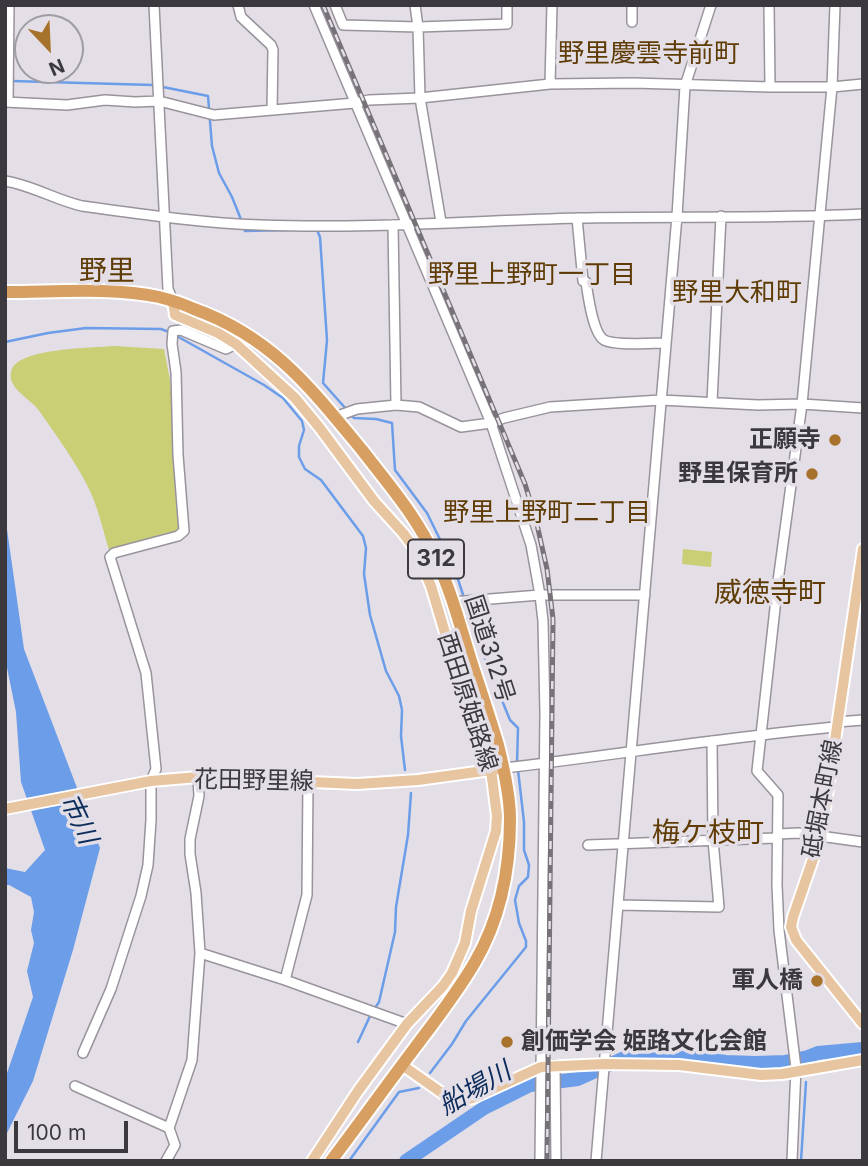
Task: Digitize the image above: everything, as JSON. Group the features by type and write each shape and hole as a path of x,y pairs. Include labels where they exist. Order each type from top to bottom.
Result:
{"highway":[{"name":"国道312号","path":"5,292 115,292 158,297 219,318 244,331 288,365 335,417 406,505 437,560 453,602 498,745 497,769 510,816 508,859 502,896 490,932 452,999 331,1161"}],"main road":[{"name":"西田原姫路線","path":"173,301 174,315 218,333 236,344 295,398 374,501 415,549 431,586 455,665 497,769 496,831 471,911 465,943 452,973 407,1024 312,1161"},
{"name":"砥堀本町線","path":"792,930 793,917 821,836 859,601 863,548"},
{"name":"花田野里線","path":"5,809 147,782 198,778 356,784 418,780 497,769"},
{"path":"792,930 796,940 863,1024"},
{"path":"402,1065 449,1098 461,1100 473,1098 541,1067 555,1070 605,1064 679,1065 761,1075 863,1060"}],"street":[{"path":"9,5 6,102 67,105 105,100 159,101 214,115 369,100 419,98 550,83 770,87 863,84"},
{"path":"154,5 168,289 173,301"},
{"path":"238,5 241,17 273,50 272,110"},
{"path":"314,5 491,423 531,545 543,621 545,712 540,1161"},
{"path":"335,5 344,24 418,27 507,23 507,5"},
{"path":"415,5 419,98 442,222"},
{"path":"550,83 552,5"},
{"path":"632,5 632,22"},
{"path":"596,1161 677,216 685,86 710,5"},
{"path":"769,5 770,87"},
{"path":"792,1161 796,1070 779,930 778,795 757,771 778,581 802,404 832,87 835,5"},
{"path":"5,181 82,206 165,217 260,225 407,225 577,218 863,214"},
{"path":"712,402 721,216"},
{"path":"577,218 583,281 586,282 601,338 622,343 666,343"},
{"path":"393,225 396,405"},
{"path":"83,1053 111,989 141,896 148,865 151,820 147,782 156,769 146,673 110,557 114,553 178,536 184,531 173,331 181,331 226,349 236,344"},
{"path":"335,417 357,409 396,405 419,407 461,427 491,423 550,408 661,400 863,408"},
{"path":"453,602 540,595 645,595"},
{"path":"497,769 863,720"},
{"path":"618,905 719,907 713,840 712,741"},
{"path":"166,1161 175,1146 169,1128 192,1060 200,953 190,839 199,796 198,778"},
{"path":"285,979 307,895 308,782"},
{"path":"588,845 775,838 778,834 798,833 863,842"},
{"path":"779,930 792,930"},
{"path":"200,953 285,979 407,1024"},
{"path":"555,1070 556,1161"},
{"path":"75,1086 169,1128"}],"green space":[{"path":"114,346 164,349 174,423 173,451 179,529 177,533 109,550 95,503 80,472 40,412 14,386 11,375 18,362 42,353"},
{"path":"683,549 712,552 711,567 682,564"}],"water":[{"name":"市川","path":"5,515 24,649 100,848 73,950 33,1081 5,1137 5,1079 33,997 27,971 34,943 31,930 34,912 31,897 5,885 5,868 25,872 45,850 21,782 16,712 5,658"}],"waterway":[{"path":"12,81 153,85 208,96 212,146 219,173 242,222"},
{"path":"244,228 245,231 288,230"},
{"path":"315,230 320,237 327,340 323,383 347,410"},
{"path":"5,342 86,328 161,329 169,332"},
{"path":"175,335 283,398 302,421 304,430 299,457 305,469 321,480 363,536 366,548 364,574 370,615 386,671 399,696 402,710 401,736 405,770"},
{"path":"351,415 354,418 392,423 395,470 427,513 455,570 479,644 510,720 518,728 517,763"},
{"path":"430,1073 466,1021 526,947 515,900 519,886 528,877 529,865 524,850 518,770"},
{"path":"375,1008 379,1002 395,932 411,793"},
{"path":"358,1042 371,1014"},
{"name":"船場川","path":"406,1161 484,1108 530,1085 578,1079 633,1054 755,1063 785,1062 818,1053 863,1049"},
{"path":"801,1161 806,1082"},
{"path":"349,1161 399,1092 419,1088"}],"railway":[{"path":"323,5 525,484 547,569 553,619 547,1161"}],"place":[{"name":"正願寺","path":"835,440"},
{"name":"野里保育所","path":"812,474"},
{"name":"軍人橋","path":"817,981"},
{"name":"創価学会 姫路文化会館","path":"507,1042"}],"district":[{"name":"野里慶雲寺前町","path":"649,54"},
{"name":"野里","path":"107,272"},
{"name":"野里上野町一丁目","path":"532,275"},
{"name":"野里大和町","path":"737,293"},
{"name":"野里上野町二丁目","path":"547,513"},
{"name":"威徳寺町","path":"770,594"},
{"name":"梅ケ枝町","path":"708,834"}]}
